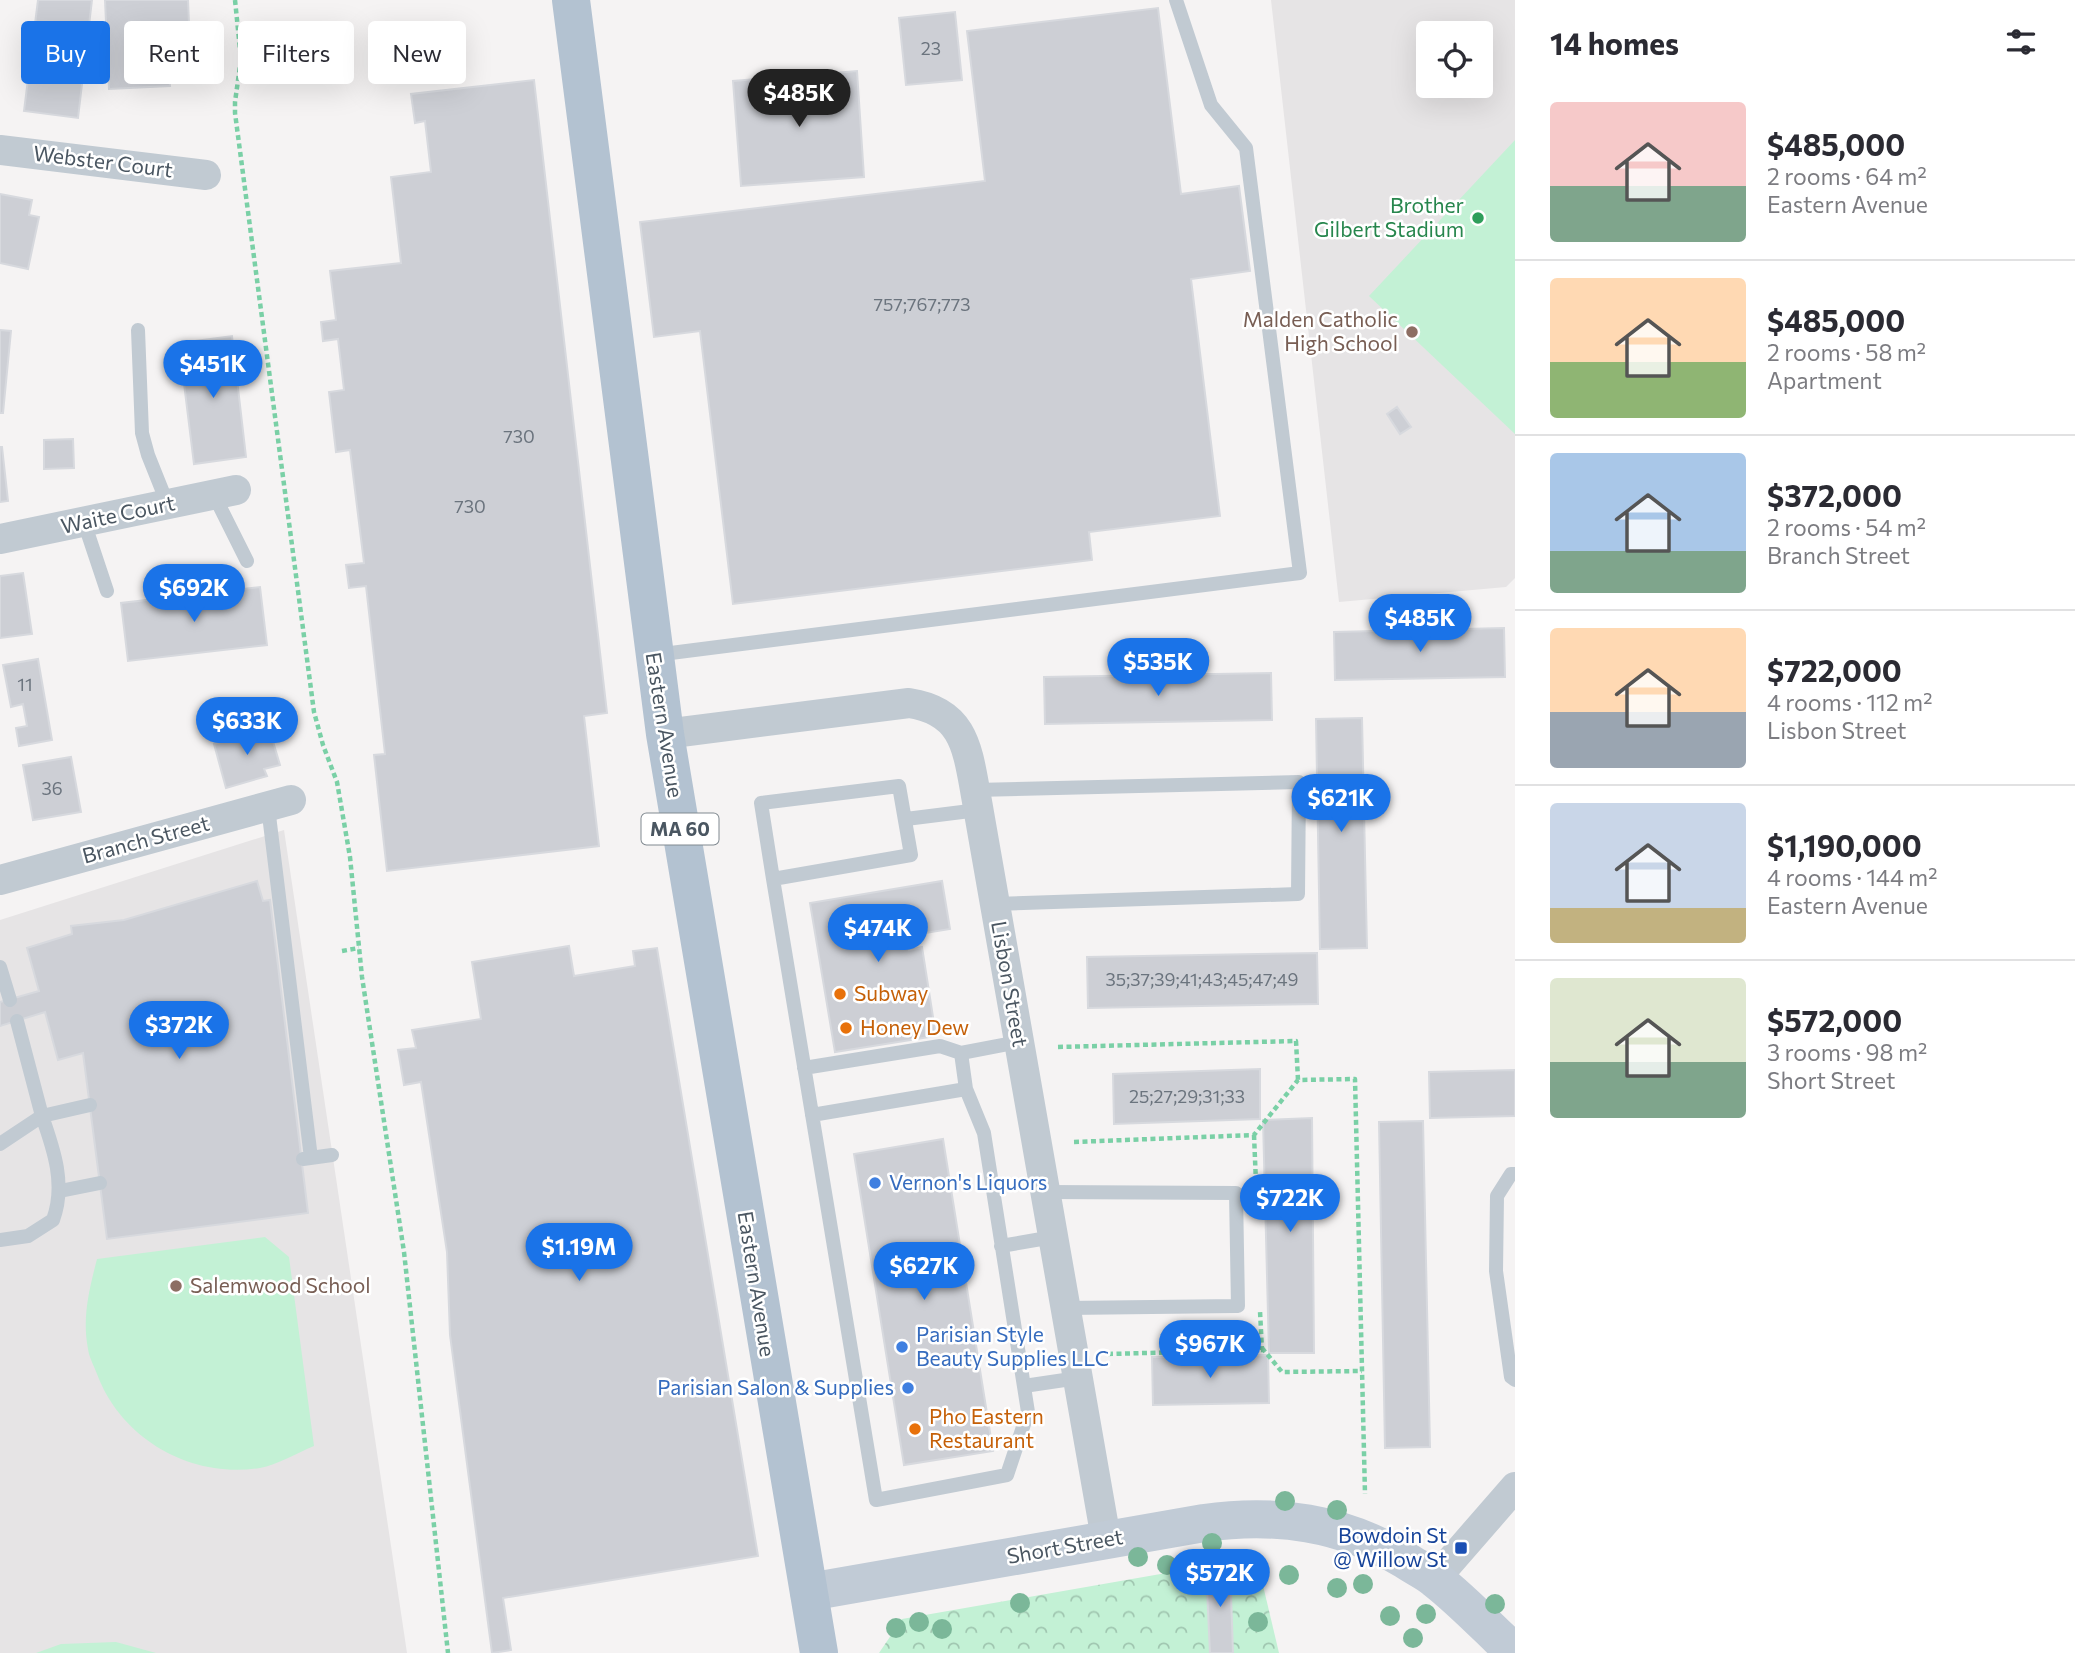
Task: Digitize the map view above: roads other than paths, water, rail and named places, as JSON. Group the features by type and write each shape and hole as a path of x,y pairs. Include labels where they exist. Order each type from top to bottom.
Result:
{"main road":[{"name":"Eastern Avenue","path":"570,0 665,734 819,1653"},
{"name":"Short Street","path":"809,1592 1106,1539 1241,1519 1296,1521 1363,1538 1435,1579 1515,1653"}],"street":[{"name":"Webster Court","path":"0,150 206,175"},
{"name":"Waite Court","path":"0,539 225,493"},
{"name":"Lisbon Street","path":"665,734 898,704 919,705 939,713 948,719 962,736 967,746 977,800 1106,1539"},
{"name":"Branch Street","path":"0,880 280,803"},
{"path":"1435,1579 1515,1487"}],"lane":[{"path":"654,655 1300,573 1246,148 1211,105 1176,0"},
{"path":"138,330 142,433 168,505"},
{"path":"225,493 247,561"},
{"path":"84,522 107,591"},
{"path":"906,819 977,800 1299,782 1298,894 995,904"},
{"path":"773,879 911,855 899,786 761,803 773,879 804,1068 876,1500 1007,1475 1028,1412 984,1133 966,1089 961,1053"},
{"path":"280,803 306,1158 332,1155"},
{"path":"0,967 10,1000"},
{"path":"0,1240 28,1236 53,1220 60,1191 58,1170 17,1021"},
{"path":"804,1068 940,1046 961,1053 1019,1042"},
{"path":"812,1115 966,1089"},
{"path":"0,1144 42,1116 90,1105"},
{"path":"1515,1174 1511,1174 1497,1195 1496,1271 1511,1377 1515,1380"},
{"path":"60,1191 100,1183"},
{"path":"1046,1192 1236,1193 1238,1306 1066,1308"},
{"path":"1001,1246 1053,1237"},
{"path":"1024,1386 1078,1378"}],"place":[{"name":"Brother Gilbert Stadium","path":"1478,218"},
{"name":"Malden Catholic High School","path":"1412,332"},
{"name":"Subway","path":"840,994"},
{"name":"Honey Dew","path":"846,1028"},
{"name":"Vernon's Liquors","path":"875,1183"},
{"name":"Salemwood School","path":"176,1286"},
{"name":"Parisian Style Beauty Supplies LLC","path":"902,1347"},
{"name":"Parisian Salon & Supplies","path":"908,1388"},
{"name":"Pho Eastern Restaurant","path":"915,1429"},
{"name":"Bowdoin St @ Willow St","path":"1461,1548"}]}
